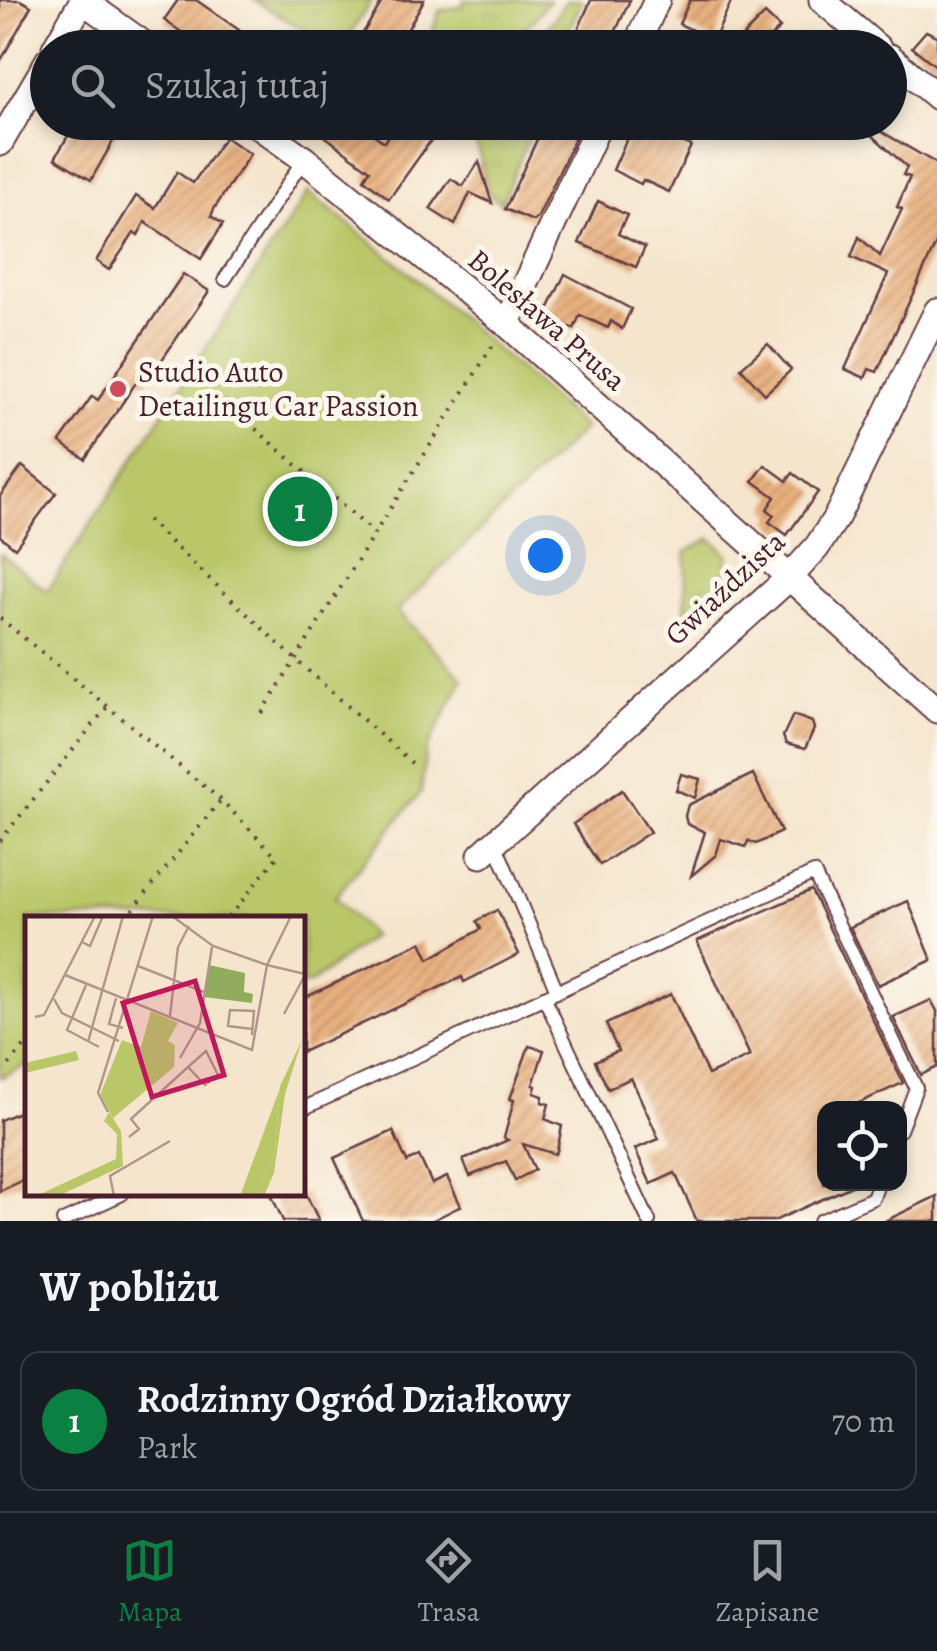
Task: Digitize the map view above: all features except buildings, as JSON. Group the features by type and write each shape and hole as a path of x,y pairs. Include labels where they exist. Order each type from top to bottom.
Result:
{"street":[{"path":"65,30 82,0 124,30"},
{"path":"643,30 656,0"},
{"path":"822,0 857,30"},
{"path":"907,71 937,97"},
{"path":"0,142 30,91"},
{"name":"Bolesława Prusa","path":"278,140 507,324 937,710"},
{"path":"507,324 592,140"},
{"name":"Gwiaździsta","path":"488,849 789,578 817,547 837,516 937,312"}],"lane":[{"path":"224,279 304,159"},
{"path":"488,849 649,1221"},
{"path":"305,1109 814,872 916,1088 907,1112"},
{"path":"820,1221 872,1198 875,1191"},
{"path":"63,1221 118,1196"}],"path":[{"path":"262,713 492,346"},
{"path":"224,401 374,534"},
{"path":"147,520 414,764"},
{"path":"0,618 221,800 278,857 230,916"},
{"path":"0,841 108,707"},
{"path":"128,916 221,800"},
{"path":"0,1070 10,1065 25,1046"}],"green space":[{"path":"254,0 372,0 353,30 303,30"},
{"path":"464,0 549,0 520,30 433,30 439,11 462,6"},
{"path":"567,0 583,0 568,30 546,30"},
{"path":"475,140 528,140 501,204 489,192"},
{"path":"308,192 405,269 585,428 397,611 463,679 426,751 421,792 335,897 372,936 305,984 305,916 25,916 25,1066 0,1078 0,553 47,591"},
{"path":"710,538 729,555 724,578 710,601 685,623 686,552"}],"place":[{"name":"Studio Auto Detailingu Car Passion","path":"118,389"},
{"name":"Rodzinny Ogród Działkowy","path":"300,509"}]}
